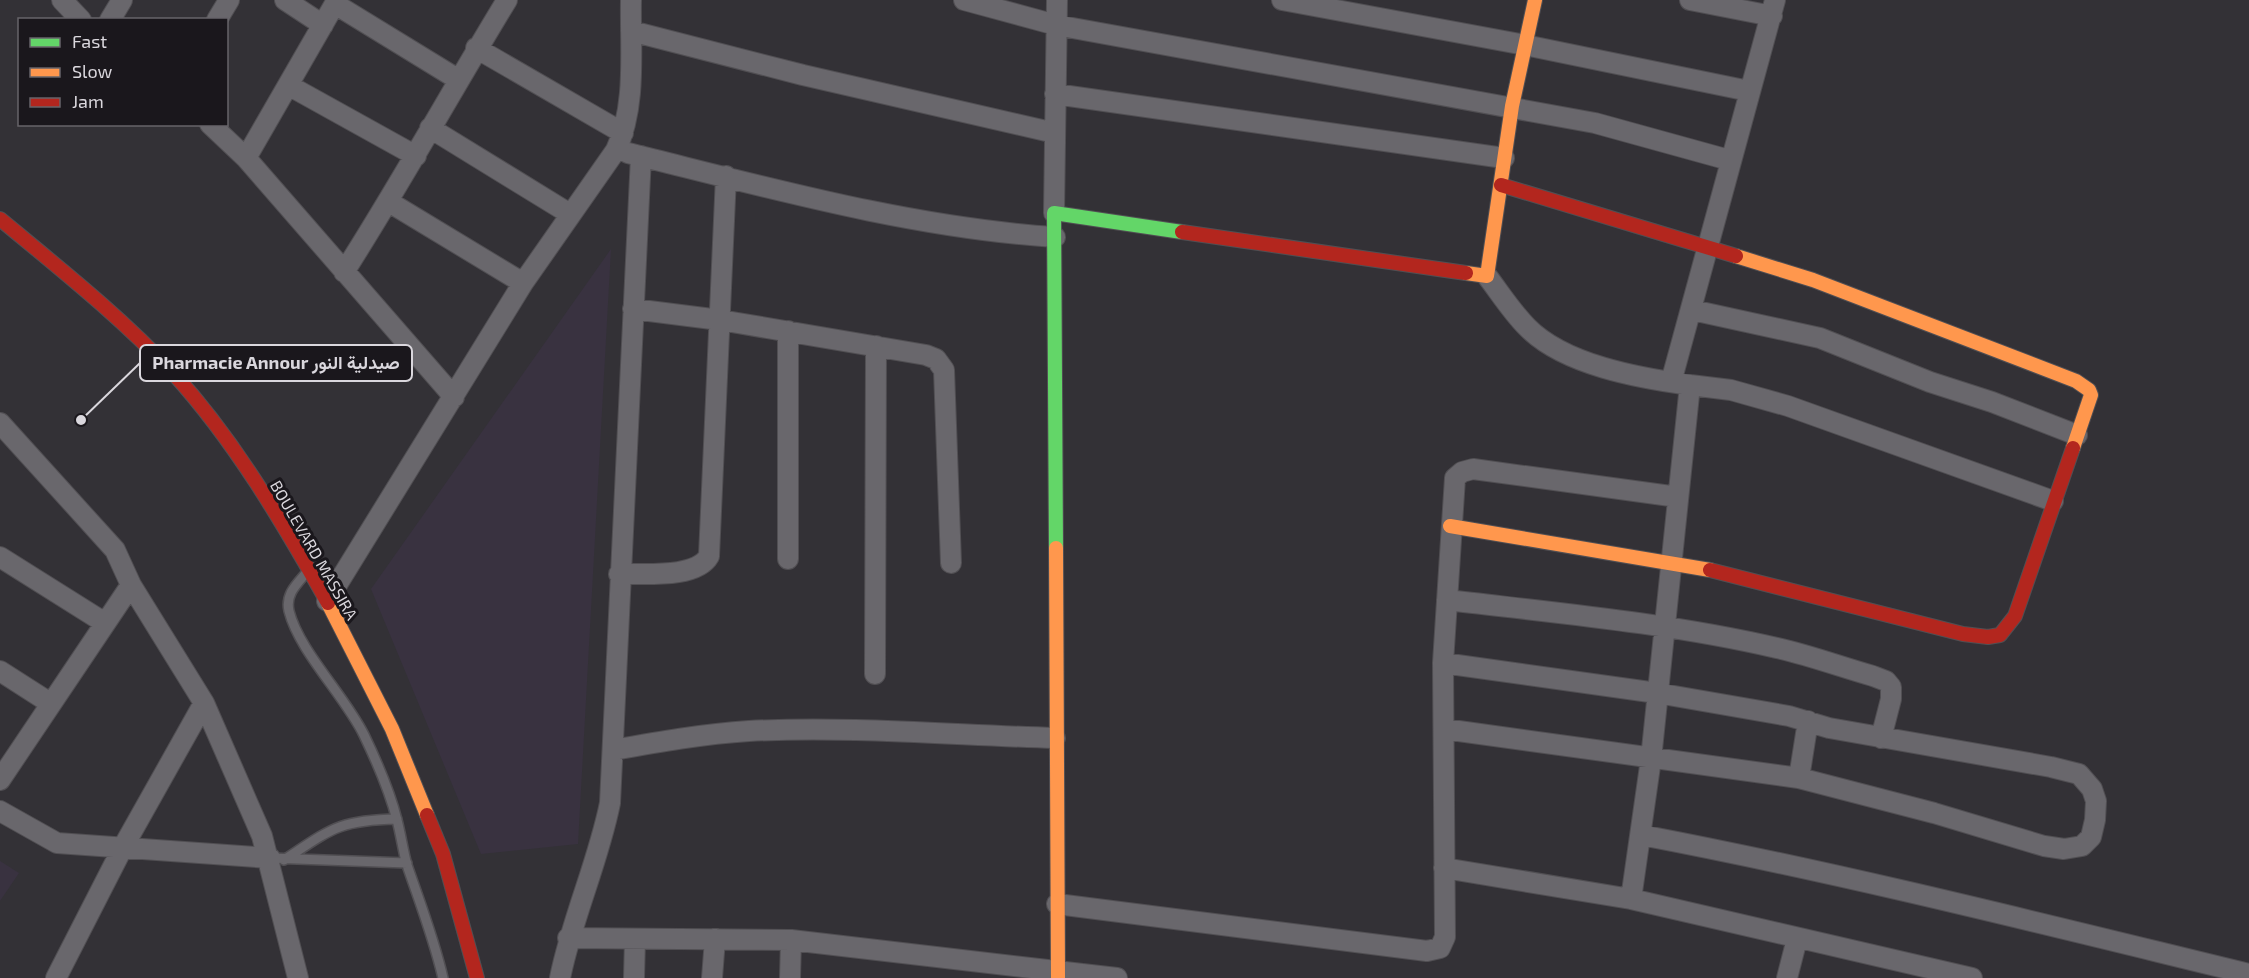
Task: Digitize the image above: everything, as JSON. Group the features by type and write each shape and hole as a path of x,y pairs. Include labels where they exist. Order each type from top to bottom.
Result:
{"street":[{"path":"62,0 79,18"},
{"path":"111,18 122,0"},
{"path":"218,18 229,0"},
{"path":"285,0 323,25"},
{"path":"327,601 523,283 620,142 629,88 631,0"},
{"path":"964,0 1056,25 1512,106 1595,123 1730,160"},
{"path":"1057,0 1054,213 1058,974"},
{"path":"1282,0 1526,45 1749,91"},
{"path":"1487,276 1512,106 1535,0"},
{"path":"1631,899 1651,759 1672,562 1678,497 1680,384 1692,310 1710,247 1730,160 1773,8 1690,0"},
{"path":"246,158 336,2 459,80"},
{"path":"344,272 416,156 502,2"},
{"path":"630,31 803,75 1055,133"},
{"path":"476,48 640,156 871,210 976,229 1055,237"},
{"path":"288,85 416,156"},
{"path":"1055,94 1504,158"},
{"path":"212,126 246,158 454,397"},
{"path":"430,128 570,214"},
{"path":"560,978 568,938 602,844 610,803 640,156"},
{"path":"619,574 685,572 705,562 709,556 726,176"},
{"path":"1450,526 1672,562 1758,580 1963,634 1986,638 2002,636 2010,627 2015,616 2091,396 2089,390 2076,381 1813,280 1501,185"},
{"path":"389,202 523,283"},
{"path":"1054,213 1487,276 1528,328 1568,355 1606,368 1680,384 1731,390 1788,406 2053,501"},
{"name":"BOULEVARD MASSIRA","path":"0,219 87,293 173,373 239,455 327,601 392,729 443,854 477,978"},
{"path":"633,309 788,331 926,355 936,359 944,370 951,563"},
{"path":"1692,310 1820,338 1930,382 1992,402 2077,435"},
{"path":"788,331 788,558"},
{"path":"875,674 876,346"},
{"path":"0,423 115,550 131,585 204,703 277,859 298,978"},
{"path":"1057,904 1427,951 1440,948 1445,937 1443,663 1450,526 1455,478 1462,472 1473,470 1678,497"},
{"path":"0,557 105,624"},
{"path":"0,780 131,585"},
{"path":"1447,600 1665,627 1779,648 1886,681 1891,687 1892,699 1881,738"},
{"path":"1443,663 1657,693 1808,721 1881,738 2006,758 2079,774 2092,789 2096,801 2091,837 2082,846 2064,849 2044,846 1923,810 1799,778 1444,729"},
{"path":"0,671 50,703"},
{"path":"56,978 122,849 204,703"},
{"path":"1799,778 1808,721"},
{"path":"613,750 677,739 748,731 805,730 1055,738"},
{"path":"0,812 57,843 277,859"},
{"path":"1641,835 1815,870 2249,974"},
{"path":"1444,868 1631,899 1972,978"},
{"path":"568,938 791,940 1058,974 1117,978"},
{"path":"634,978 635,939"},
{"path":"712,978 715,939"},
{"path":"1787,978 1797,939"},
{"path":"790,978 791,940"}],"lane":[{"path":"309,570 291,590 287,601 290,614 306,646 337,690 364,735 397,819 407,863 432,930 443,978"},
{"path":"277,859 334,827 360,820 397,819"},
{"path":"277,859 407,863"}],"shaded area":[{"path":"611,249 578,844 481,854 371,589"},
{"path":"0,861 19,873 0,901"}],"traffic: fast":[{"path":"1056,548 1054,213 1182,232"}],"traffic: slow":[{"path":"1466,273 1487,276 1512,106 1535,0"},
{"path":"1736,256 1813,280 2076,381 2089,390 2091,395 2073,448"},
{"path":"1450,526 1710,570"},
{"path":"1056,548 1058,978"},
{"path":"328,603 392,729 427,815"}],"traffic: jam":[{"path":"1501,185 1736,256"},
{"path":"0,219 132,332 196,399 257,484 328,603"},
{"path":"1182,232 1466,273"},
{"path":"1710,570 1963,634 1988,637 2000,635 2015,616 2073,448"},
{"path":"427,815 443,854 477,978"}],"place":[{"name":"Pharmacie Annour صيدلية النور","path":"81,420"}]}
